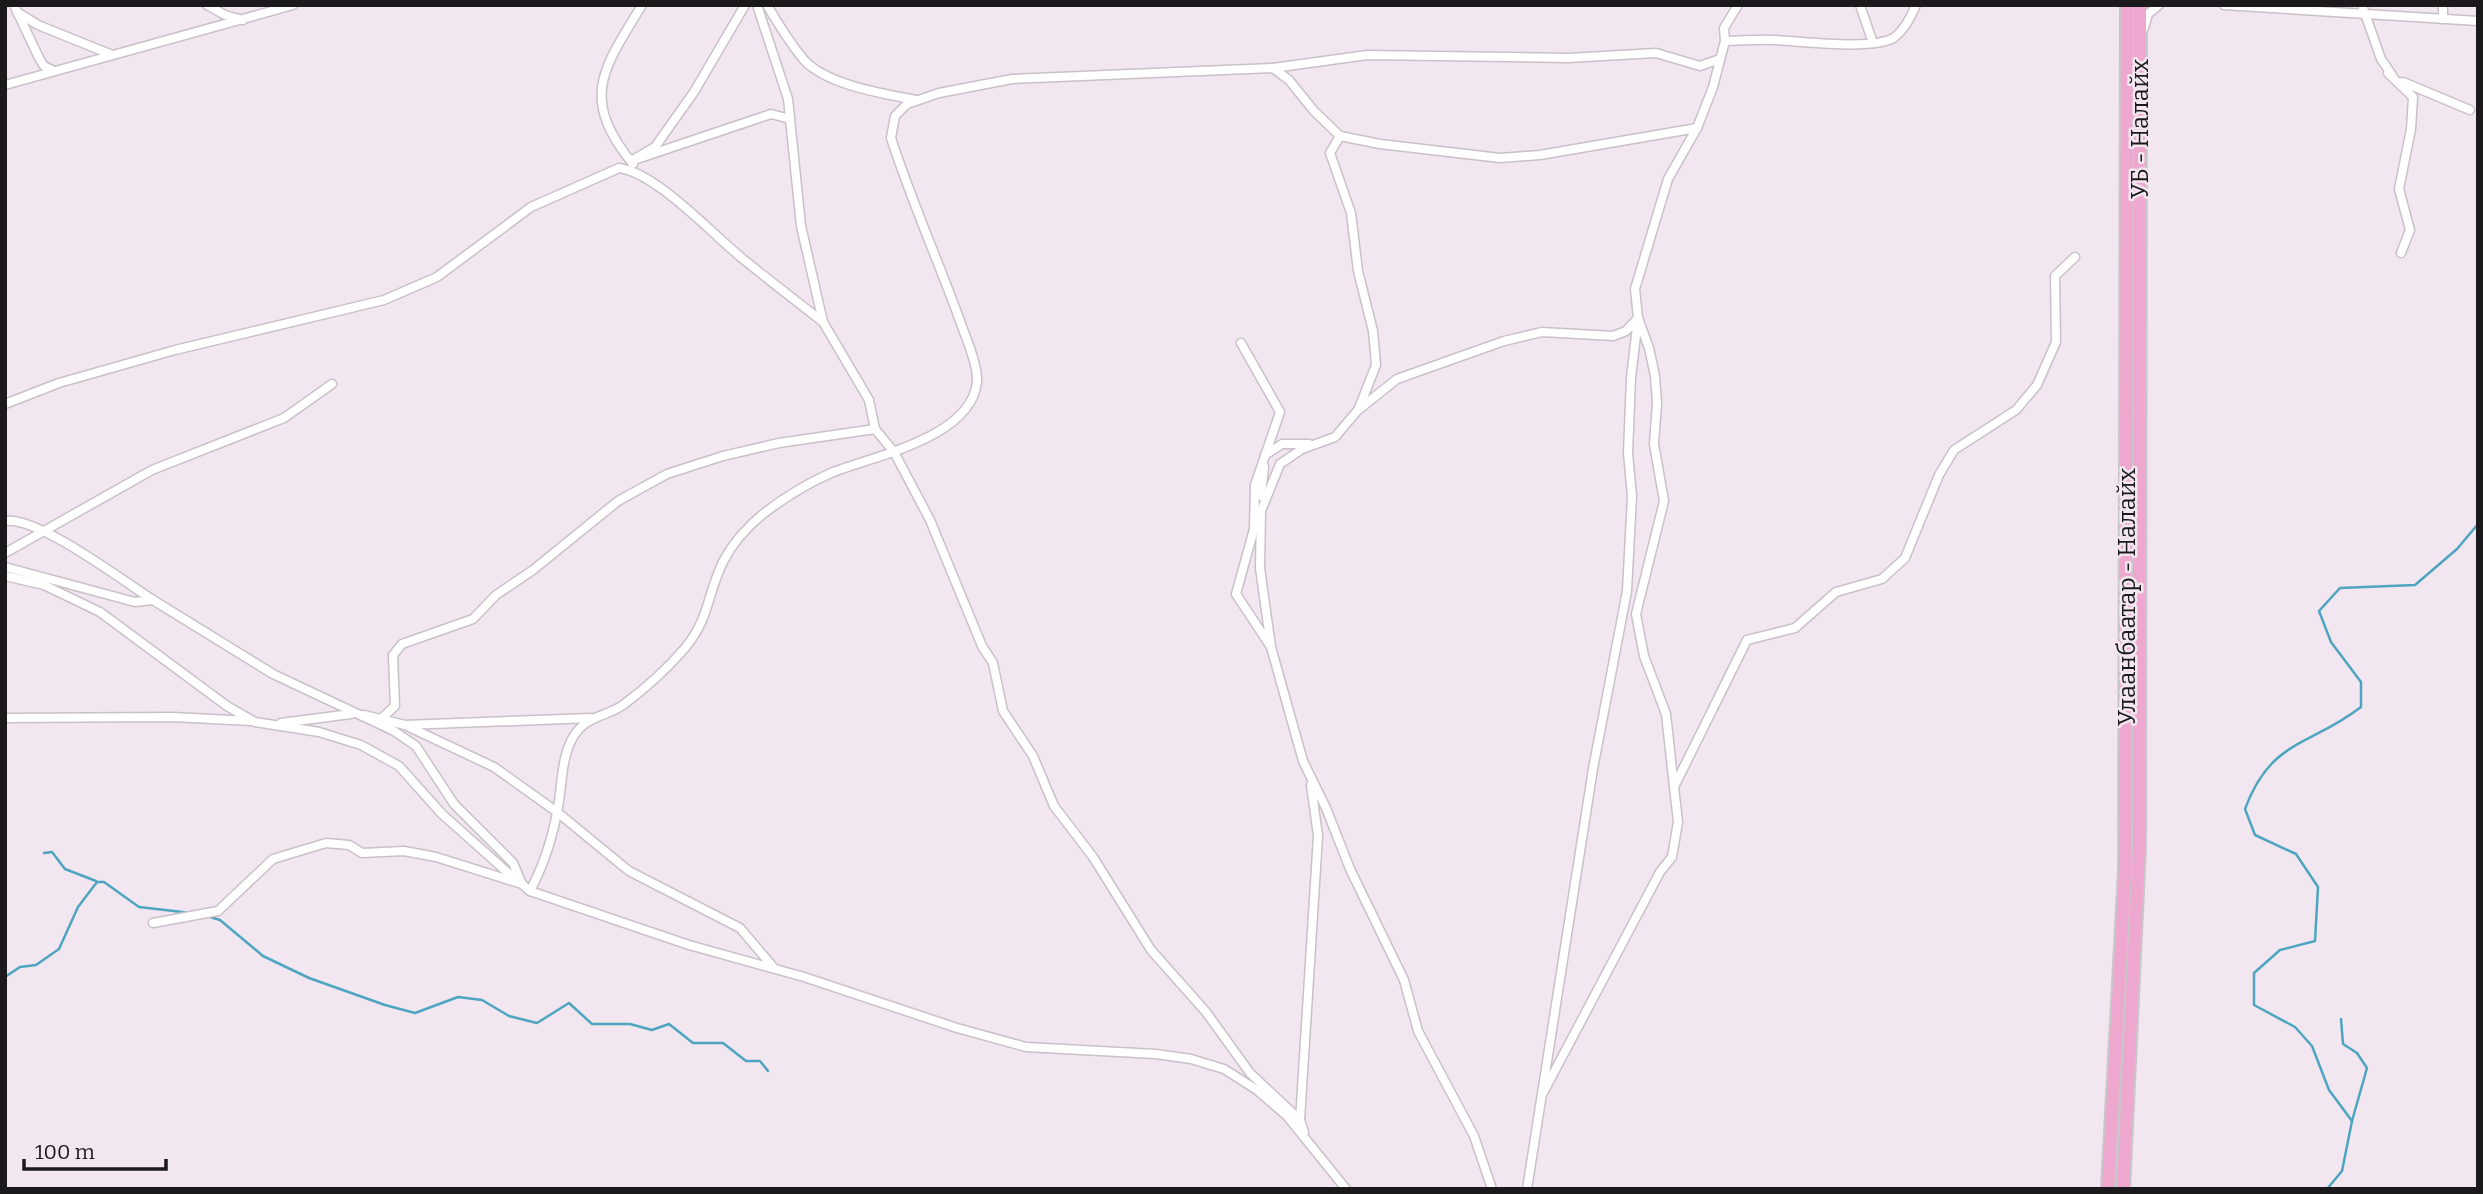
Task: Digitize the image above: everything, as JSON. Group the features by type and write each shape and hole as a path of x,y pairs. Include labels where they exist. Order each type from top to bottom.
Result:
{"highway":[{"name":"Улаанбаатар - Налайх","path":"2108,1189 2126,858 2126,5"},
{"name":"УБ - Налайх","path":"2140,5 2140,254"},
{"name":"Улаанбаатар - Налайх","path":"2123,1189 2138,849 2140,254"}],"street":[{"path":"207,5 225,15 244,20"},
{"path":"5,85 293,5"},
{"path":"642,5 602,78 601,103 612,138 646,180"},
{"path":"631,161 655,147 694,92 746,5"},
{"path":"757,5 788,99 801,226 823,322 869,400 875,429 894,452 930,520 982,646 993,663 1003,711 1032,756 1054,806 1171,976 1206,1012 1250,1073 1300,1120"},
{"path":"767,5 805,61 817,71 865,89 919,100"},
{"path":"1527,1189 1593,769 1627,591 1632,496 1629,428 1638,318 1635,289 1668,179 1696,128 1720,59 1725,41 1724,28 1738,5"},
{"path":"1860,5 1873,43"},
{"path":"1725,41 1873,43 1894,38 1908,23 1916,5"},
{"path":"2140,41 2146,18 2159,5"},
{"path":"2224,5 2363,10 2478,21"},
{"path":"2443,5 2443,19"},
{"path":"15,9 48,30 113,55"},
{"path":"15,9 44,66 54,71"},
{"path":"2363,10 2388,73 2413,97 2411,128 2399,189 2410,230 2401,253"},
{"path":"405,725 591,718 619,707 665,672 686,646 707,614 723,562 740,536 762,515 798,489 910,447 943,429 968,405 977,382 939,260 904,178 891,138 895,116 907,104 1013,79 1273,68 1367,55 1568,58 1656,53 1700,66 1720,59"},
{"path":"1273,68 1289,80 1314,111 1340,135 1380,144 1500,158 1540,155 1696,128"},
{"path":"2388,73 2413,88 2470,110"},
{"path":"631,161 771,114 790,119"},
{"path":"1340,135 1330,153 1351,213 1357,271 1373,331 1376,365 1358,410"},
{"path":"5,404 60,383 175,350 384,300 437,277 531,207 619,168 634,170 693,214 741,257 823,322"},
{"path":"1674,787 1747,640 1795,628 1836,592 1882,579 1905,558 1939,475 1954,450 2016,410 2036,385 2056,342 2055,276 2075,257"},
{"path":"1261,511 1279,464 1289,456 1335,437 1358,410 1397,379 1504,341 1542,332 1613,336 1626,331 1638,318"},
{"path":"1541,1097 1660,872 1672,857 1678,822 1666,714 1644,656 1636,614 1664,501 1654,444 1657,403 1655,376 1650,348 1638,318"},
{"path":"1241,343 1280,412 1255,485 1254,529 1236,594 1271,647"},
{"path":"5,553 152,470 284,418 332,384"},
{"path":"382,718 395,706 393,655 402,644 473,619 496,595 533,570 618,501 667,474 723,456 805,439 875,429"},
{"path":"1265,455 1282,444 1315,444"},
{"path":"1265,455 1259,568 1271,647 1310,777 1399,970 1418,1031 1474,1136 1492,1189"},
{"path":"5,521 16,519 46,532 273,674 394,731 416,746 454,804 513,863 522,884"},
{"path":"5,567 135,602 153,600"},
{"path":"5,576 44,585 100,612 155,650 210,694 255,722 319,732 351,741 399,766 442,814 530,891 689,945 774,968 1026,1047 1156,1054 1191,1059 1224,1069 1257,1090 1287,1116 1346,1189"},
{"path":"5,718 162,717 290,723 358,715 405,725 494,766 557,812 629,871 740,928 774,968"},
{"path":"530,891 544,865 557,812 564,762 572,738 591,718"},
{"path":"1306,1139 1300,1120 1318,836 1310,777"},
{"path":"153,923 218,911 273,859 326,843 349,845 362,853 414,853 468,865 522,884"}],"waterway":[{"path":"2327,1189 2342,1171 2352,1121 2329,1090 2312,1046 2295,1027 2254,1005 2254,973 2280,950 2315,941 2318,887 2296,854 2255,835 2245,809 2255,786 2279,757 2361,707 2361,682 2331,642 2319,611 2340,588 2415,585 2457,549 2478,524"},
{"path":"44,853 52,852 65,869 96,881"},
{"path":"5,977 20,967 36,965 59,949 78,907 97,882 104,882 139,907 191,913"},
{"path":"207,916 220,920 263,956 309,978 385,1005 415,1013 458,997 482,1000 509,1016 537,1023 569,1003 592,1024 630,1024 652,1030 669,1024 693,1043 723,1043 746,1061 760,1061 768,1071"},
{"path":"2341,1019 2343,1044 2357,1053 2367,1068 2352,1121"}]}
